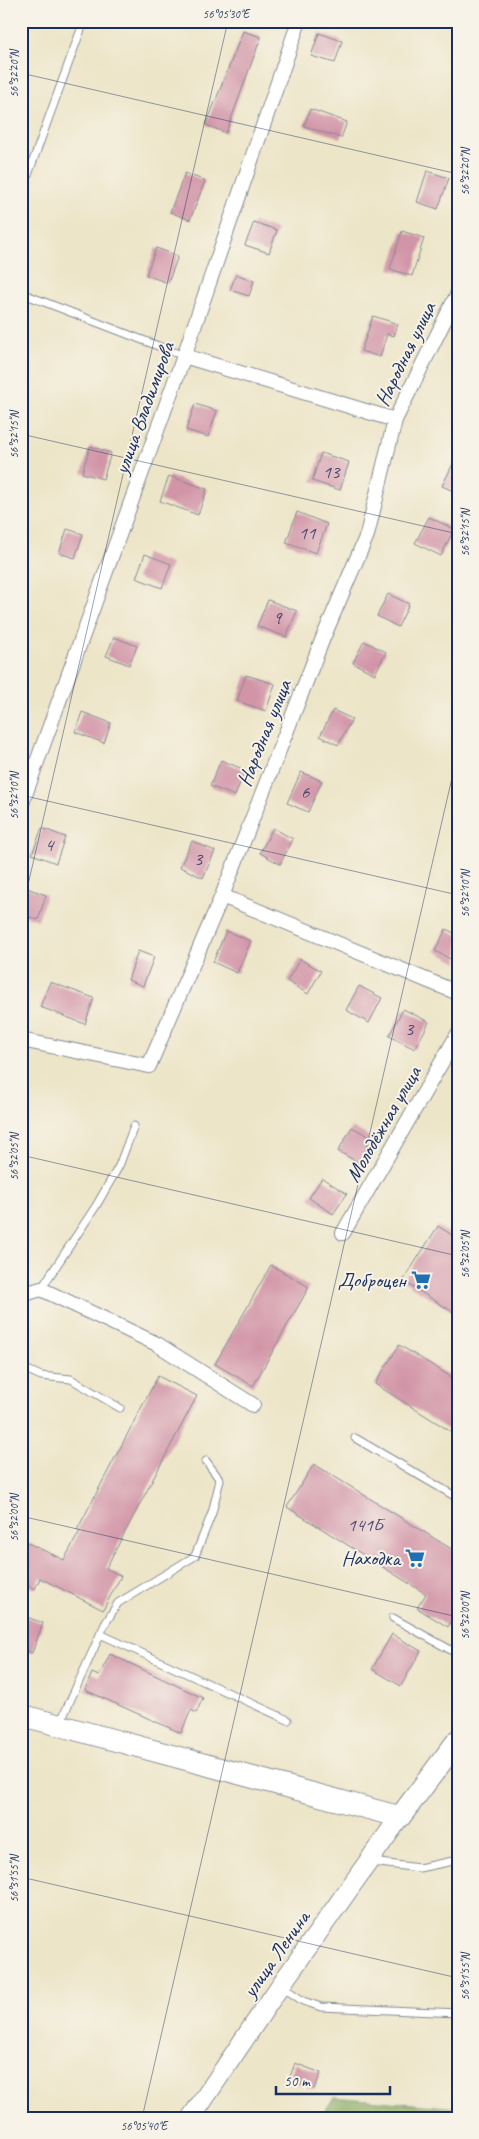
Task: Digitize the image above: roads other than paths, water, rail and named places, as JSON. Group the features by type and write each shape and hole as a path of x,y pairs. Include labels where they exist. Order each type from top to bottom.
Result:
{"main road":[{"path":"21,1715 400,1817 458,1740"},
{"name":"улица Ленина","path":"191,2118 280,1986 400,1817"}],"street":[{"name":"улица Владимирова","path":"21,806 184,356 299,21"},
{"name":"Народная улица","path":"21,1040 149,1066 222,896 323,638 367,535 395,420 458,293"},
{"path":"184,356 395,420"},
{"path":"222,896 458,994"},
{"name":"Молодёжная улица","path":"343,1233 458,1034"},
{"path":"21,1295 41,1289 157,1344 253,1405"}],"lane":[{"path":"21,194 84,21"},
{"path":"21,293 184,356"},
{"path":"41,1289 96,1206 119,1166 134,1126"},
{"path":"21,1367 41,1376 71,1379 120,1408"},
{"path":"355,1438 458,1498"},
{"path":"59,1726 100,1634 118,1602 195,1556 212,1513 220,1480 206,1461"},
{"path":"393,1618 458,1654"},
{"path":"100,1634 288,1720"},
{"path":"367,1862 419,1868 458,1860"},
{"path":"280,1986 303,2001 321,2007 458,2013"}],"place":[{"name":"Доброцен","path":"421,1280"},
{"name":"Находка","path":"415,1558"}]}
